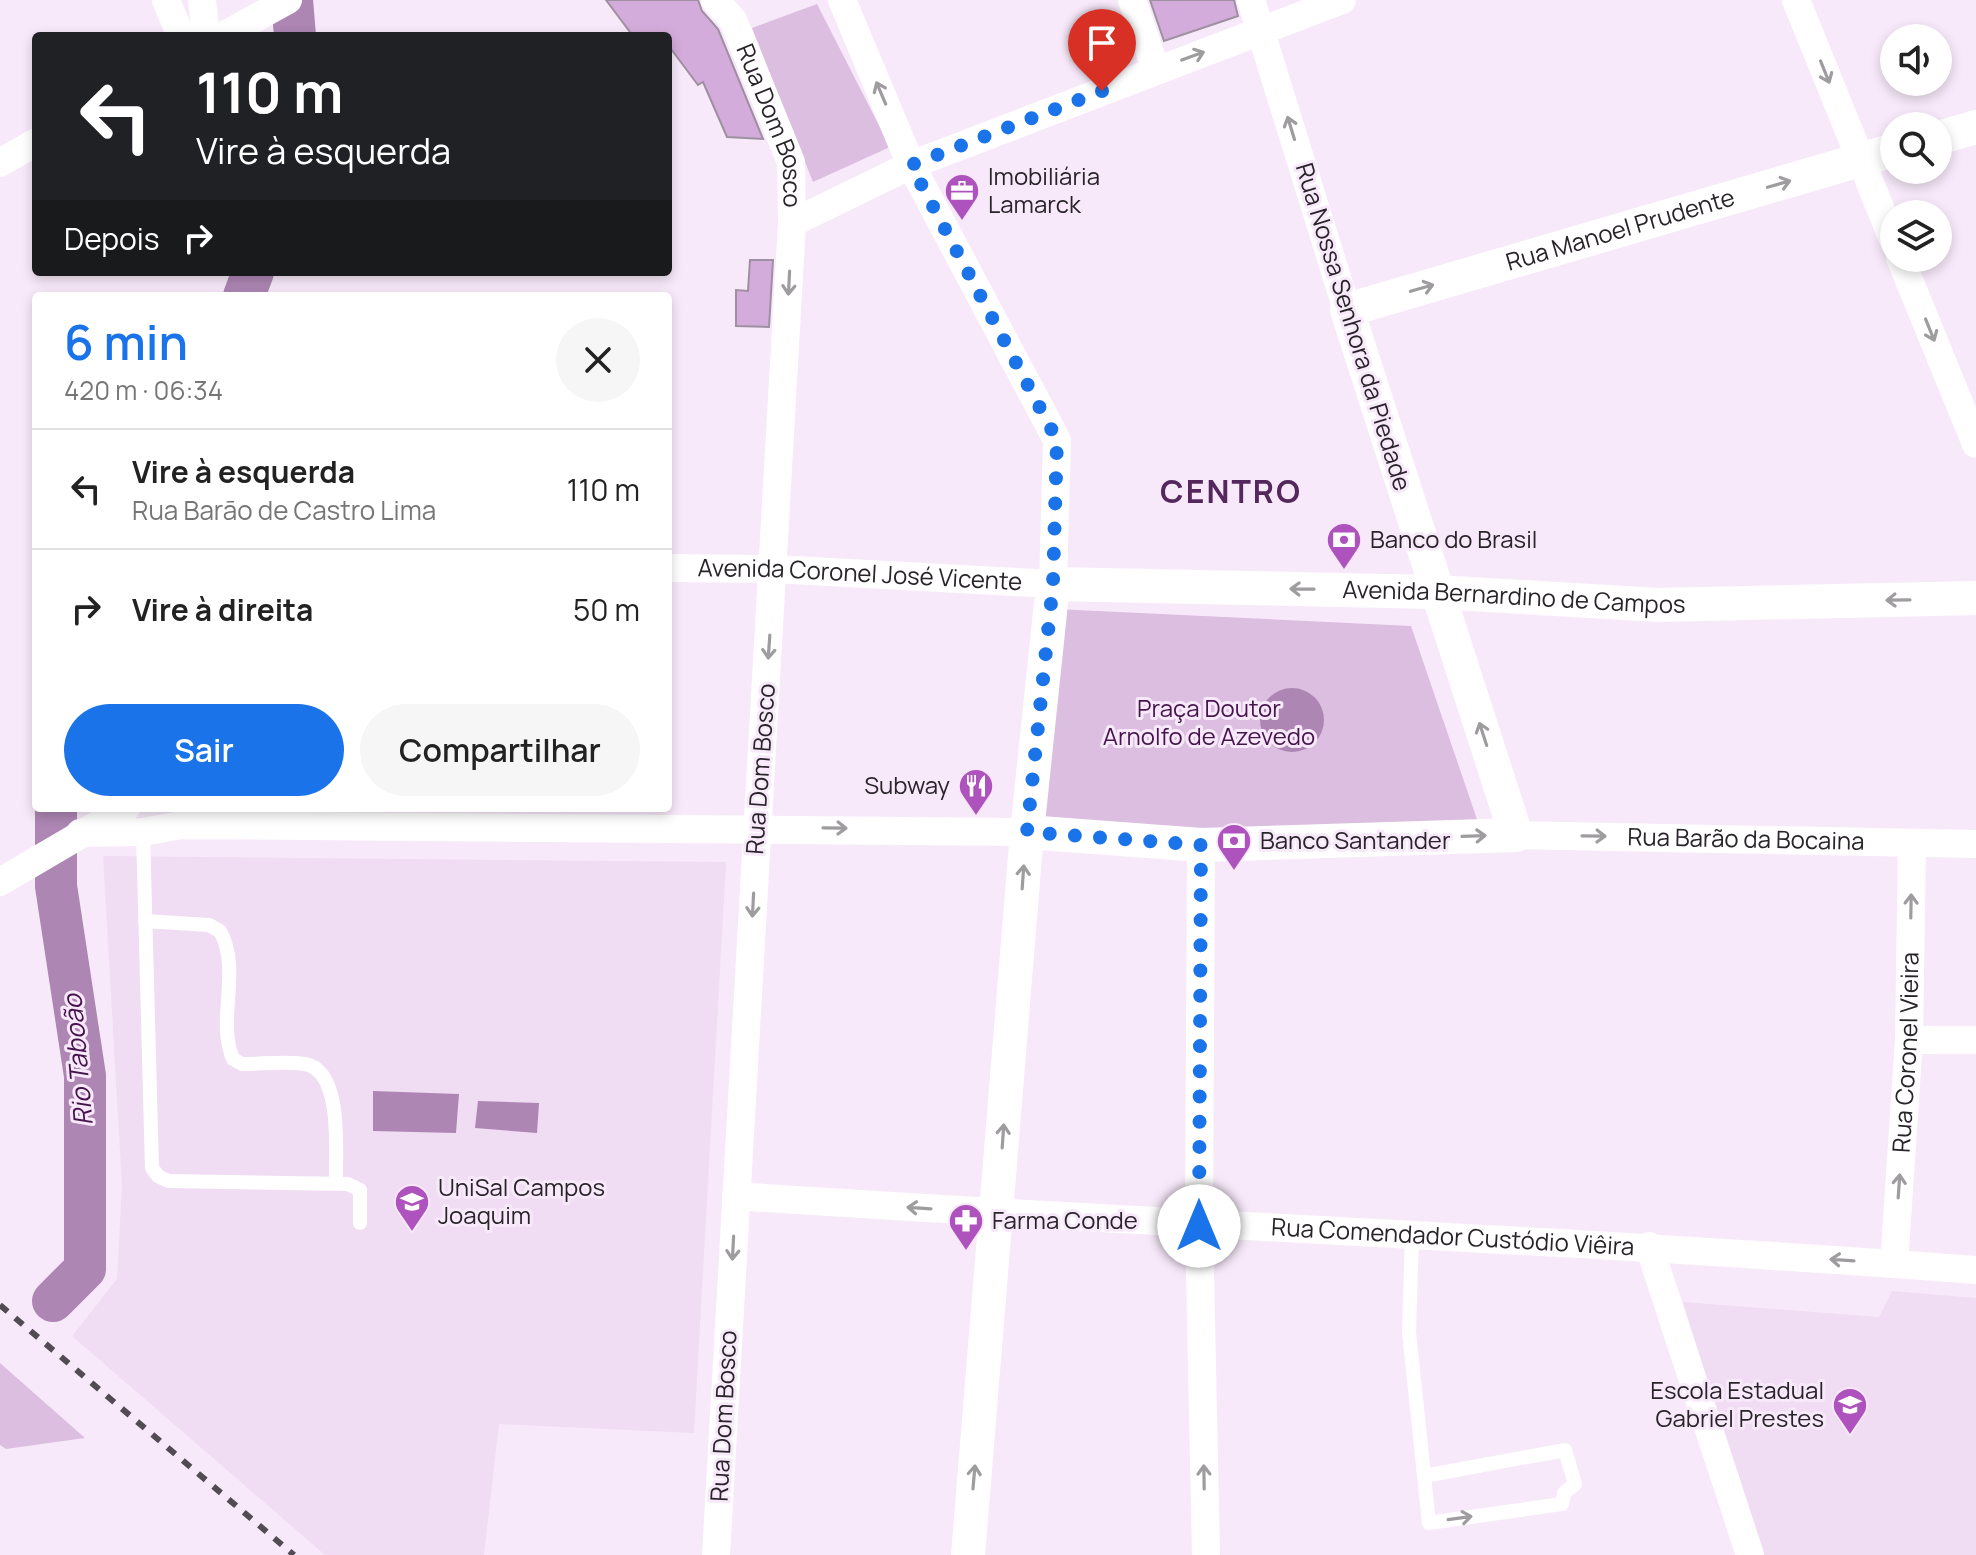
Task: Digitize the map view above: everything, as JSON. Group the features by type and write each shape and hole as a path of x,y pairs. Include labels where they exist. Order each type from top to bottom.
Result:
{"street":[{"path":"166,0 179,32"},
{"path":"202,0 206,32"},
{"path":"234,30 288,0"},
{"name":"Rua Dom Bosco","path":"715,0 733,20 791,162 792,223 716,1555"},
{"path":"842,0 911,165 1057,440 1053,584 1027,832 968,1555"},
{"path":"1132,0 1156,70"},
{"name":"Rua Nossa Senhora da Piedade","path":"1251,0 1436,592 1516,835"},
{"path":"792,223 911,165 1342,0"},
{"path":"1796,0 1880,207"},
{"path":"1952,134 1976,127"},
{"path":"0,163 32,144"},
{"name":"Rua Manoel Prudente","path":"1347,310 1880,154"},
{"path":"1906,272 1976,444"},
{"name":"Avenida Coronel José Vicente","path":"672,568 774,569 1053,584"},
{"name":"Avenida Bernardino de Campos","path":"1053,584 1436,592 1659,605 1976,598"},
{"path":"0,882 119,812"},
{"path":"76,835 180,816 1027,832 1201,845 1516,835"},
{"name":"Rua Barão da Bocaina","path":"1516,835 1976,844"},
{"name":"Rua Coronel Vieira","path":"1894,1264 1909,1040 1912,843"},
{"path":"1201,845 1199,1226 1206,1555"},
{"path":"1909,1040 1976,1040"},
{"name":"Rua Comendador Custódio Viêira","path":"736,1196 1199,1226 1649,1246 1976,1270"},
{"path":"1649,1246 1750,1555"}],"lane":[{"path":"145,820 152,1168 158,1176 168,1181 348,1184 360,1190 360,1223"},
{"path":"0,874 27,864"},
{"path":"145,921 209,925 220,931 231,962 229,1029 233,1059 242,1064 306,1064 327,1079 334,1108 336,1183"},
{"path":"1412,1235 1409,1332 1424,1476 1429,1523 1562,1504 1564,1493 1575,1484 1565,1450 1424,1476"}],"shaded area":[{"path":"1286,688 1298,688 1315,697 1322,708 1322,732 1315,743 1298,752 1286,752 1274,747 1265,738 1260,726 1260,714 1265,702 1274,693"},
{"name":"UniSal Campos Joaquim","path":"103,856 726,862 694,1433 499,1424 484,1555 325,1555 72,1336 117,1279 122,1186"},
{"path":"373,1091 459,1094 456,1133 373,1131"},
{"path":"478,1101 539,1103 537,1133 475,1128"},
{"name":"Escola Estadual Gabriel Prestes","path":"1892,1291 1976,1298 1976,1555 1761,1555 1683,1302 1879,1317"}],"green space":[{"path":"817,4 890,147 813,182 752,28"},
{"name":"Praça Doutor Arnolfo de Azevedo","path":"1055,609 1411,626 1482,834 1198,830 1038,819"},
{"path":"0,1363 85,1438 6,1449 0,1445"}],"building":[{"path":"606,0 698,0 702,11 718,29 763,139 727,137 703,82 698,85 672,50 672,32 630,32"},
{"path":"1150,0 1234,0 1238,16 1164,41"},
{"path":"750,260 773,260 769,327 736,326 736,290 748,291"}],"waterway":[{"name":"Rio Taboão","path":"292,0 295,32"},
{"name":"Rio Taboão","path":"246,292 252,276"},
{"name":"Rio Taboão","path":"53,1301 85,1269 85,1076 56,886 56,812"}],"railway":[{"path":"0,1305 294,1555"}],"place":[{"name":"Imobiliária Lamarck","path":"962,222"},
{"name":"Banco do Brasil","path":"1344,571"},
{"name":"Subway","path":"976,817"},
{"name":"Banco Santander","path":"1234,872"},
{"name":"UniSal Campos Joaquim","path":"412,1233"},
{"name":"Farma Conde","path":"966,1252"},
{"name":"Escola Estadual Gabriel Prestes","path":"1850,1436"}],"district":[{"name":"CENTRO","path":"1231,492"}],"route":[{"path":"1102,91 911,165 1057,440 1053,584 1027,832 1201,845 1199,1226"}]}
